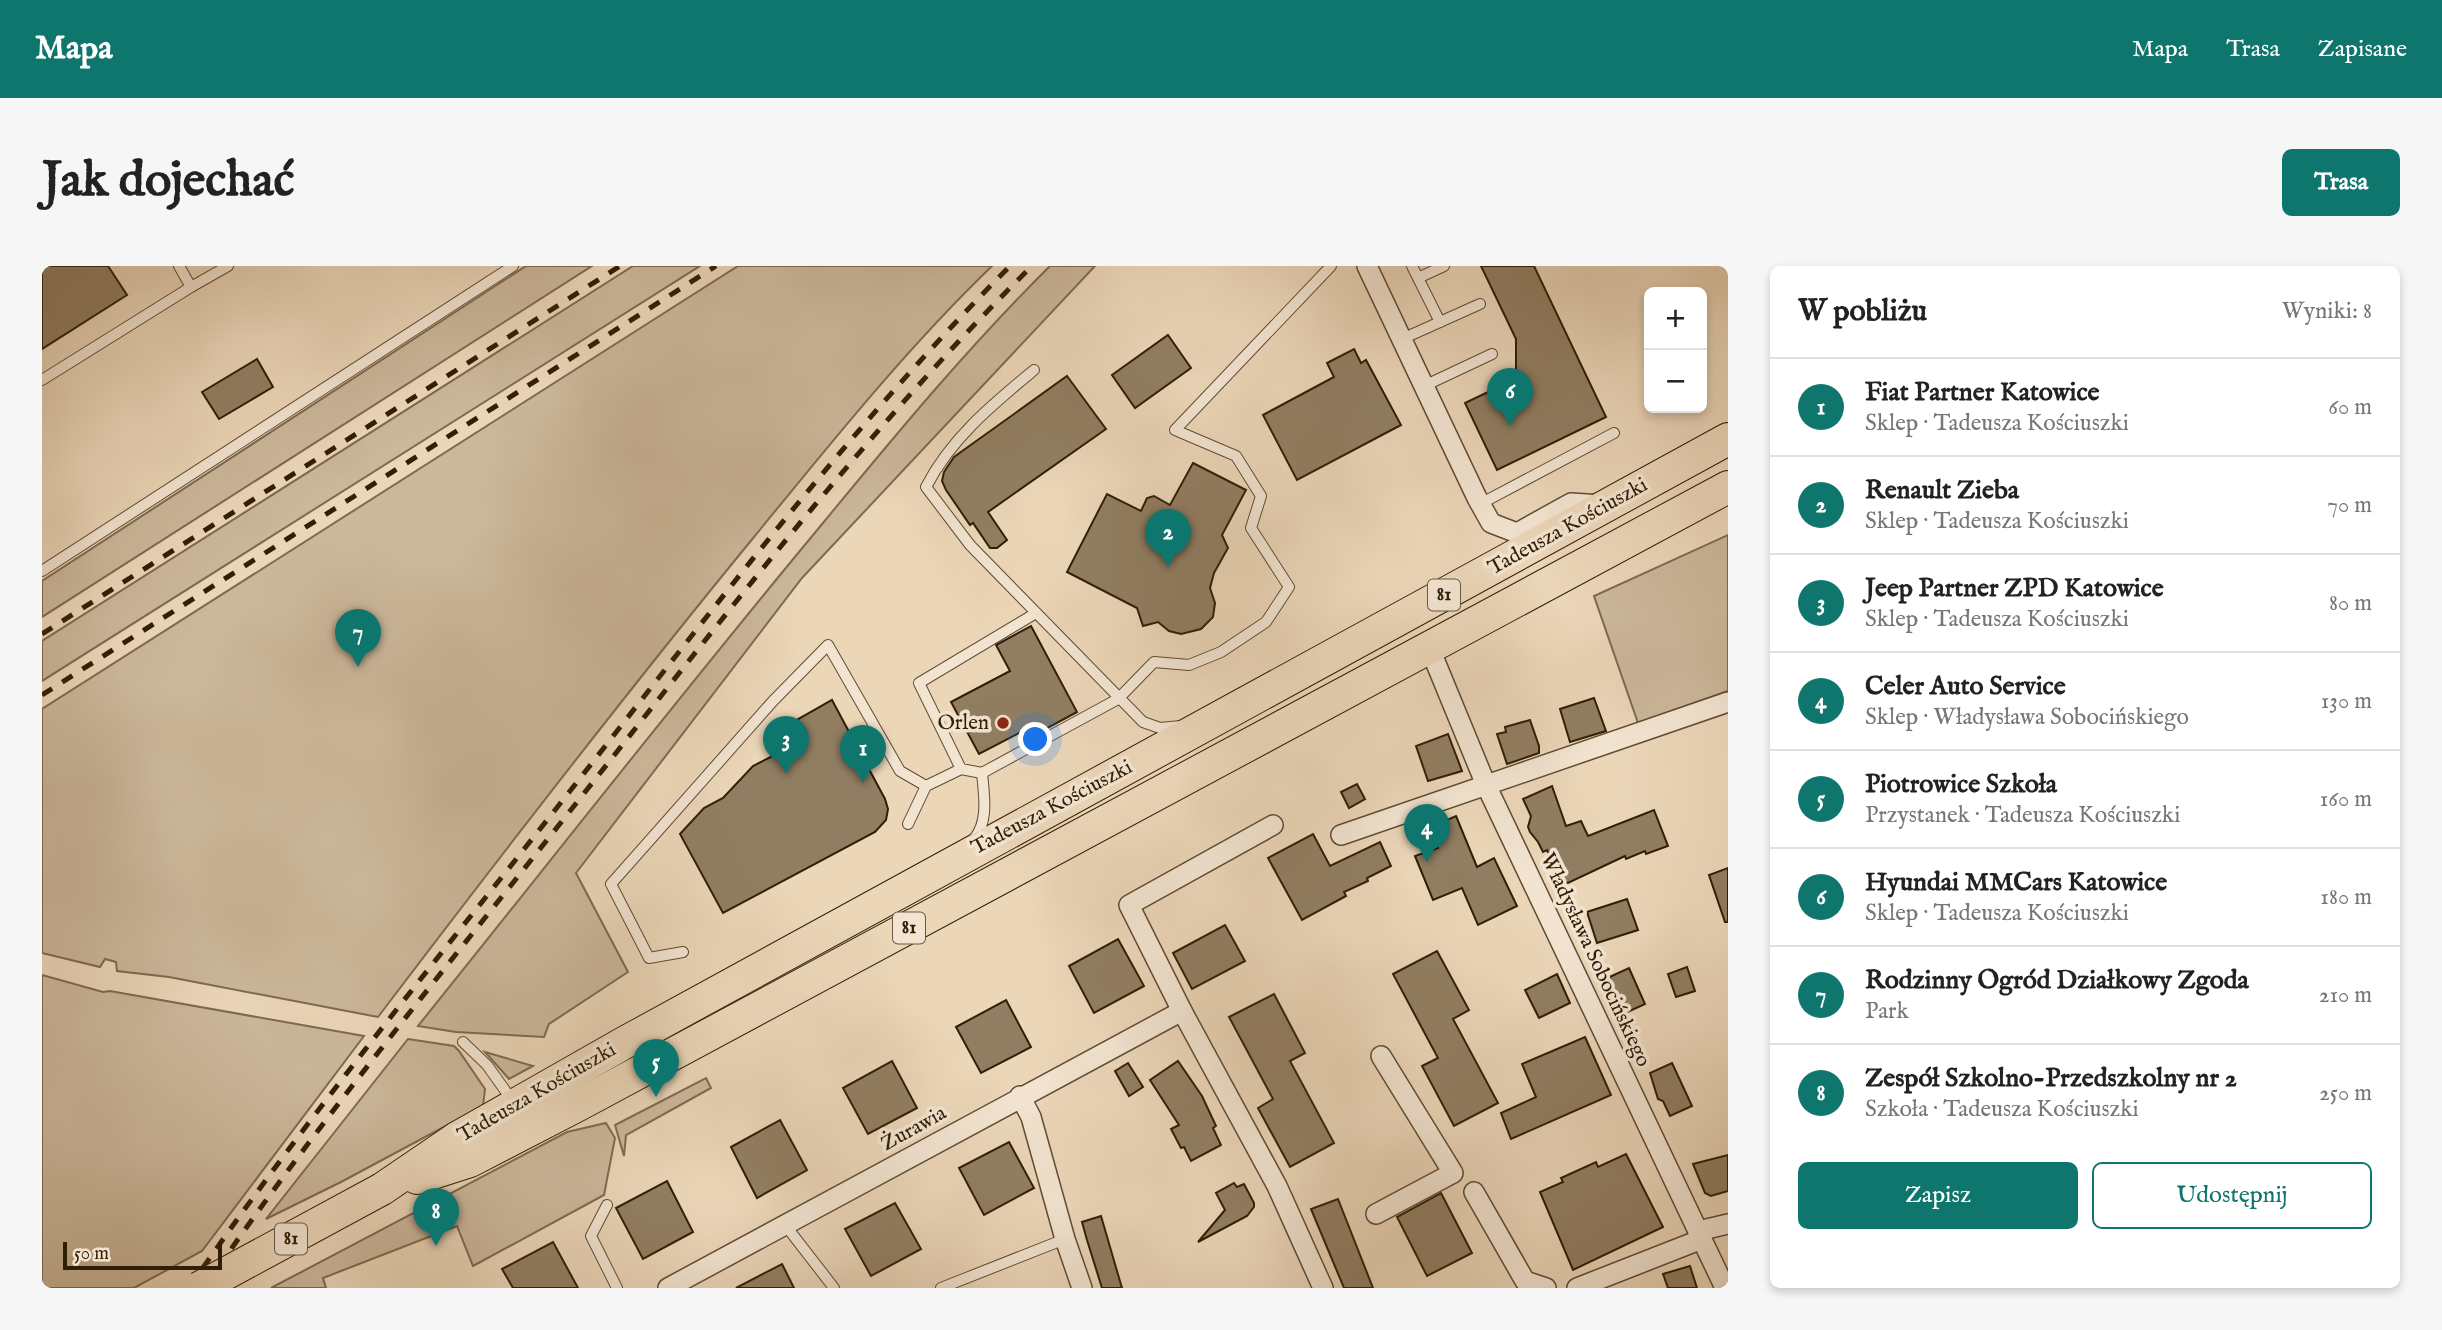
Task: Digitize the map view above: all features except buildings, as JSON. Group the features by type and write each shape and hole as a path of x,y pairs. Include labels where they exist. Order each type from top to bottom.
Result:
{"main road":[{"name":"Tadeusza Kościuszki","path":"199,1288 382,1189 457,1138 905,887 1282,685 1728,439"},
{"name":"Tadeusza Kościuszki","path":"382,1189 470,1161 507,1142 1728,487"}],"street":[{"path":"1367,266 1491,523 1517,533 1571,503 1607,505"},
{"name":"Władysława Sobocińskiego","path":"1430,649 1486,785 1724,1288"},
{"path":"1340,835 1728,702"},
{"path":"1273,825 1129,905 1182,1011 1276,1186 1323,1288"},
{"name":"Żurawia","path":"668,1288 1182,1011"},
{"path":"1376,1214 1453,1173 1381,1056"},
{"path":"1020,1096 1031,1117 1065,1239 1082,1288"},
{"path":"1474,1192 1525,1281 1546,1288"},
{"path":"1577,1288 1728,1224"}],"lane":[{"path":"178,266 191,287"},
{"path":"42,380 228,266"},
{"path":"42,571 513,266"},
{"path":"908,824 926,786 961,769 982,773 1118,699 1154,662 1189,665 1221,652 1266,622 1289,587 1251,528 1261,496 1236,456 1175,430 1331,266"},
{"path":"1412,266 1440,323"},
{"path":"1418,278 1444,266"},
{"path":"1402,340 1480,304"},
{"path":"1424,386 1492,354"},
{"path":"1034,370 987,409 963,434 926,487 970,545 1143,722 1160,729 1184,725 1227,703 1282,685"},
{"path":"1480,504 1614,433"},
{"path":"961,769 919,683 1035,613"},
{"path":"683,952 649,958 611,884 773,701 828,645 900,771 926,786"},
{"path":"905,887 945,857 972,842 982,829 982,773"},
{"path":"463,1042 487,1065 515,1105"},
{"path":"607,1205 592,1236 617,1288"},
{"path":"786,1226 834,1288"},
{"path":"941,1288 1065,1239"}],"shaded area":[{"path":"526,266 592,266 42,617 42,581"},
{"path":"633,266 700,266 42,681 42,641"},
{"path":"738,266 992,266 929,330 840,432 611,715 378,1017 169,977 117,971 116,962 105,959 100,967 42,953 42,709"},
{"path":"1050,266 1095,266 802,578 576,873 628,972 549,1024 544,1037 456,1032 418,1026 860,478 952,370"},
{"path":"1728,535 1728,691 1638,723 1594,596"},
{"path":"42,975 103,992 110,991 364,1036 202,1251 134,1288 42,1288"},
{"path":"408,1039 454,1046 485,1089 483,1106 266,1219"},
{"path":"485,1052 533,1066 509,1079"},
{"path":"706,1078 711,1088 626,1135 624,1156 615,1125"},
{"path":"606,1123 615,1138 604,1195 473,1266 457,1226 323,1278 326,1288 271,1288 567,1132"}],"railway":[{"path":"42,634 620,266"},
{"path":"42,695 716,266"},
{"path":"189,1288 327,1098 782,522 893,391 1010,266"},
{"path":"204,1288 291,1166 429,987 793,531 909,395 1032,266"}],"place":[{"name":"Hyundai MMCars Katowice","path":"1510,426"},
{"name":"Renault Zieba","path":"1168,567"},
{"name":"Rodzinny Ogród Działkowy Zgoda","path":"358,667"},
{"name":"Orlen","path":"1003,723"},
{"name":"Jeep Partner ZPD Katowice","path":"786,774"},
{"name":"Fiat Partner Katowice","path":"863,783"},
{"name":"Celer Auto Service","path":"1427,862"},
{"name":"Piotrowice Szkoła","path":"656,1097"},
{"name":"Zespół Szkolno-Przedszkolny nr 2","path":"436,1246"}]}
